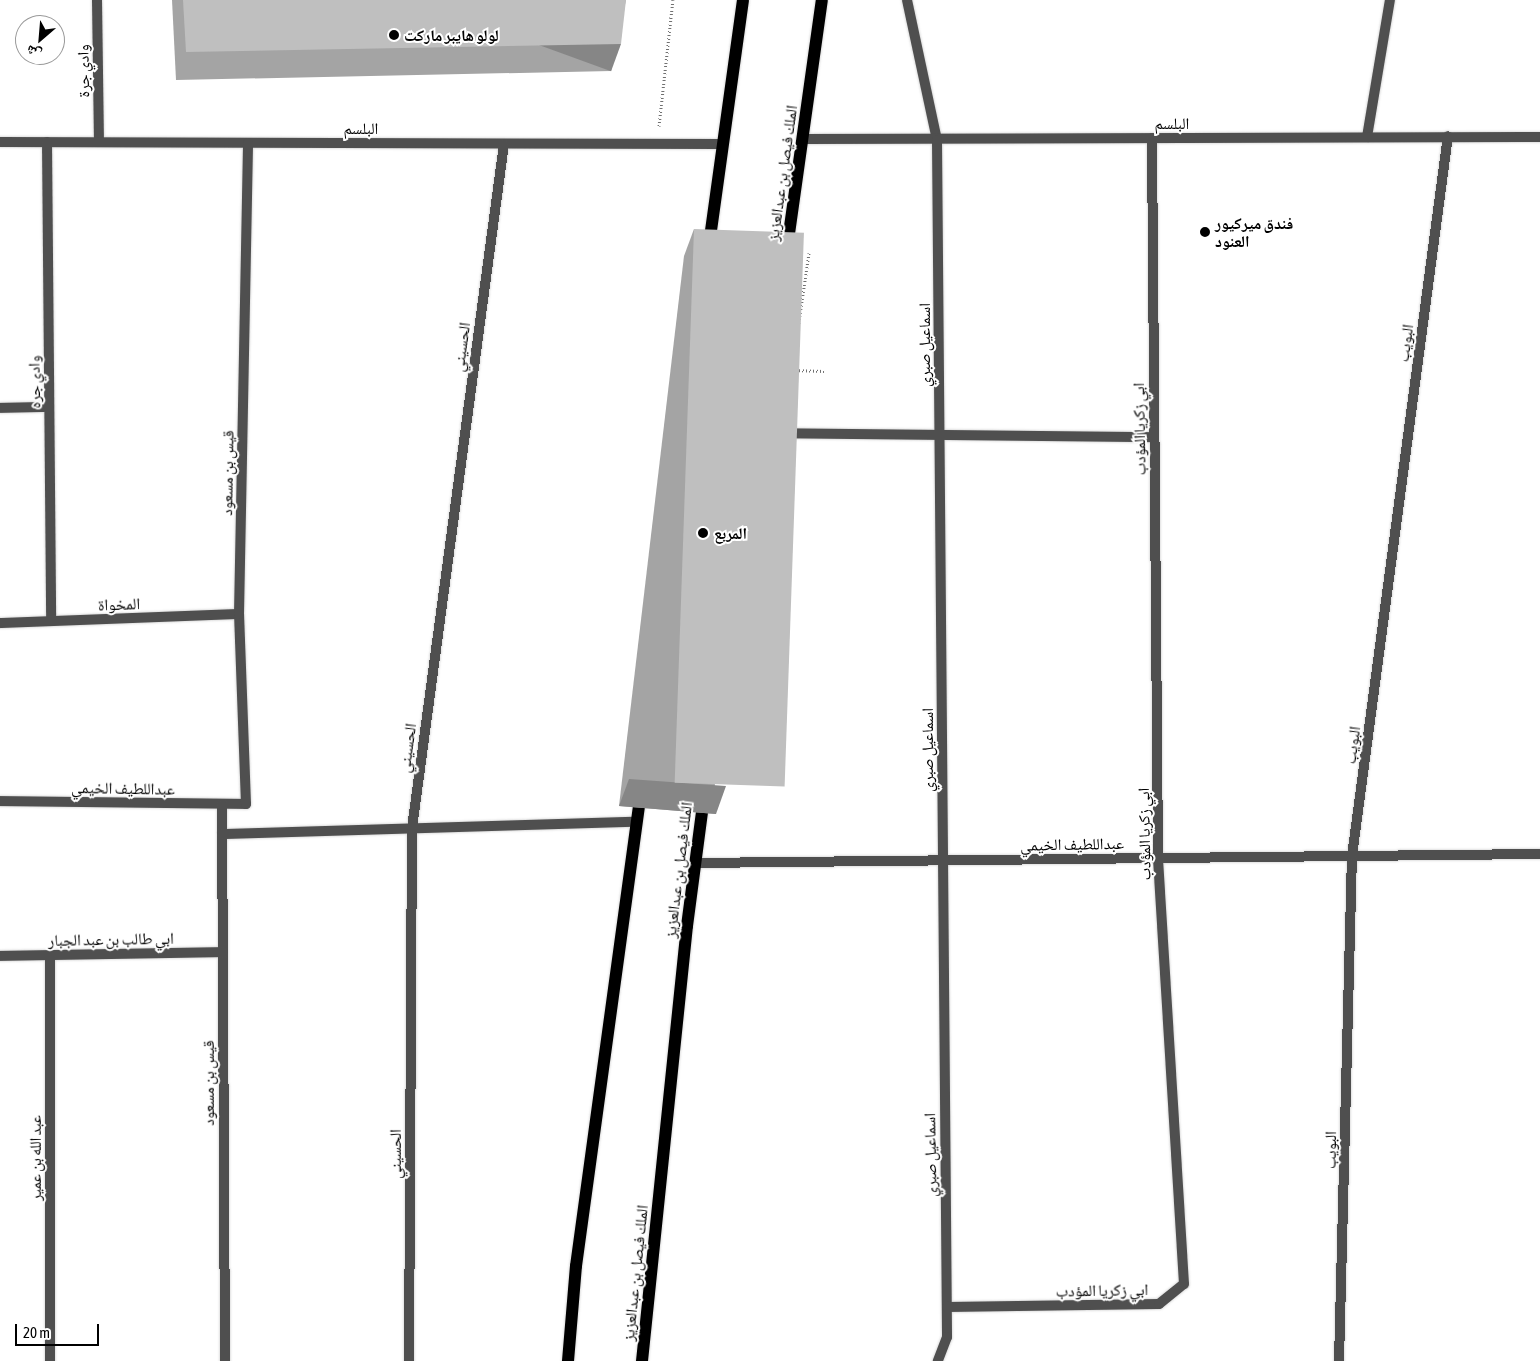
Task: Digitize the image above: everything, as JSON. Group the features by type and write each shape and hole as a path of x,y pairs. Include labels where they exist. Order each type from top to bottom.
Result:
{"main road":[{"path":"707,262 743,0"},
{"name":"الملك فيصل بن عبدالعزيز","path":"786,257 822,0"},
{"path":"568,1361 576,1266 642,783"},
{"name":"الملك فيصل بن عبدالعزيز","path":"642,1361 694,863 706,785"}],"street":[{"name":"وادي جرة","path":"97,0 98,142"},
{"name":"اسماعيل صبري","path":"907,0 937,140 947,1307 947,1337 940,1360"},
{"path":"1367,137 1390,0"},
{"name":"البويب","path":"1339,1361 1352,856 1448,136"},
{"name":"البلسم","path":"803,139 1540,137"},
{"name":"ابي زكريا المؤدب","path":"947,1307 1159,1304 1184,1284 1158,858 1152,138"},
{"name":"البلسم","path":"0,142 722,144"},
{"name":"وادي جره","path":"46,142 51,621"},
{"name":"قيس بن مسعود","path":"246,804 239,614 248,143"},
{"name":"الحسيني","path":"409,1361 412,828 504,144"},
{"path":"0,408 50,407"},
{"path":"760,433 1154,437"},
{"name":"المخواة","path":"0,624 239,614"},
{"name":"عبداللطيف الخيمي","path":"0,801 246,804"},
{"name":"قيس بن مسعود","path":"222,805 225,1361"},
{"path":"222,834 637,822"},
{"name":"عبداللطيف الخيمي","path":"694,863 1540,854"},
{"name":"ابي طالب بن عبد الجبار","path":"0,956 223,952"},
{"name":"عبد الله بن عمير","path":"50,955 50,1361"}],"path":[{"path":"657,144 673,0"},
{"path":"784,433 810,246"},
{"path":"792,370 824,371"}],"building":[{"name":"لولو هايبر ماركت","path":"183,0 626,0 621,44 186,52"},
{"name":"المربع","path":"694,229 804,233 785,787 675,783"}],"place":[{"name":"لولو هايبر ماركت","path":"394,35"},
{"name":"فندق ميركيور العنود","path":"1205,232"},
{"name":"المربع","path":"703,533"}]}
